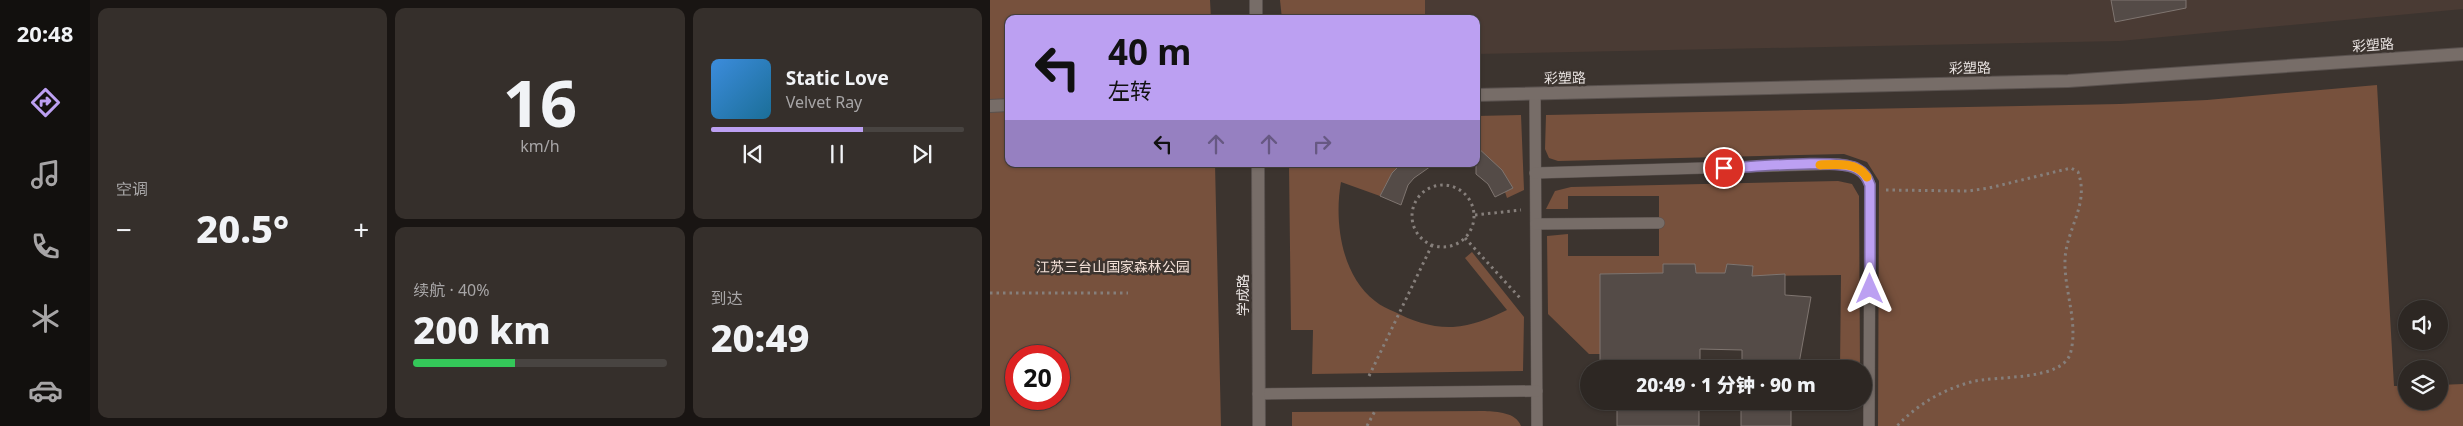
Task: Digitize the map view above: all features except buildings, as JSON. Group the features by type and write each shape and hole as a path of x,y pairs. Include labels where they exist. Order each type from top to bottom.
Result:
{"street":[{"path":"1256,0 1256,15"},
{"name":"彩塑路","path":"1480,95 2068,81 2463,54"},
{"path":"990,106 1005,105"},
{"name":"学成路","path":"1258,167 1259,426"}],"lane":[{"path":"1535,94 1537,426"},
{"path":"1536,173 1838,164 1857,168 1866,175 1870,190 1869,426"},
{"path":"1536,224 1659,223"},
{"path":"1258,394 1537,390"}],"path":[{"path":"1870,190 1968,191 2071,168 2078,172 2082,182 2080,208 2065,252 2064,275 2073,329 2071,352 2067,362 2058,368 2036,374 1973,381 1944,392 1914,409 1897,426"},
{"path":"1450,185 1460,189 1473,205 1475,215 1473,225 1465,238 1452,246 1442,247 1432,245 1416,232 1413,222 1415,202 1430,187 1450,185"},
{"path":"1475,215 1536,209"},
{"path":"1465,238 1536,316"},
{"path":"1361,393 1432,245"},
{"path":"990,293 1128,293"}],"shaded area":[{"path":"1425,0 2463,0 2463,9 2120,41 1480,54 1480,15 1425,15"}],"green space":[{"name":"江苏三台山国家森林公园","path":"990,0 1210,0 1211,15 1005,15 1005,167 1215,167 1221,426 990,426"},
{"path":"1280,0 1425,0 1425,15 1282,15"},
{"path":"2377,85 2394,386 2398,386 2398,410 2448,410 2448,385 2463,384 2463,426 1878,426 1879,181 1867,162 1844,154 1558,161 1549,158 1545,149 1546,115 2120,104 2207,100"},
{"path":"1521,115 1524,190 1507,198 1505,192 1513,188 1493,162 1480,154 1480,116"},
{"path":"1289,167 1398,167 1392,173 1380,196 1341,182 1339,197 1340,230 1347,262 1354,277 1363,290 1377,303 1408,318 1438,326 1453,327 1467,325 1507,310 1465,258 1472,252 1524,317 1523,371 1312,374 1313,330 1291,330"},
{"path":"1838,181 1852,184 1859,196 1860,360 1840,360 1841,275 1752,276 1753,266 1727,264 1725,273 1696,273 1695,264 1663,264 1663,273 1600,274 1600,354 1589,354 1548,314 1547,236 1568,234 1568,256 1659,256 1659,196 1568,196 1568,209 1546,209 1555,191 1571,187"},
{"path":"1485,411 1511,415 1519,421 1521,426 1292,426 1292,412"}],"slow traffic":[{"path":"1820,165 1846,165 1857,168 1867,177"}],"route":[{"path":"1724,168 1838,164 1857,168 1866,175 1870,185 1870,289"}]}
